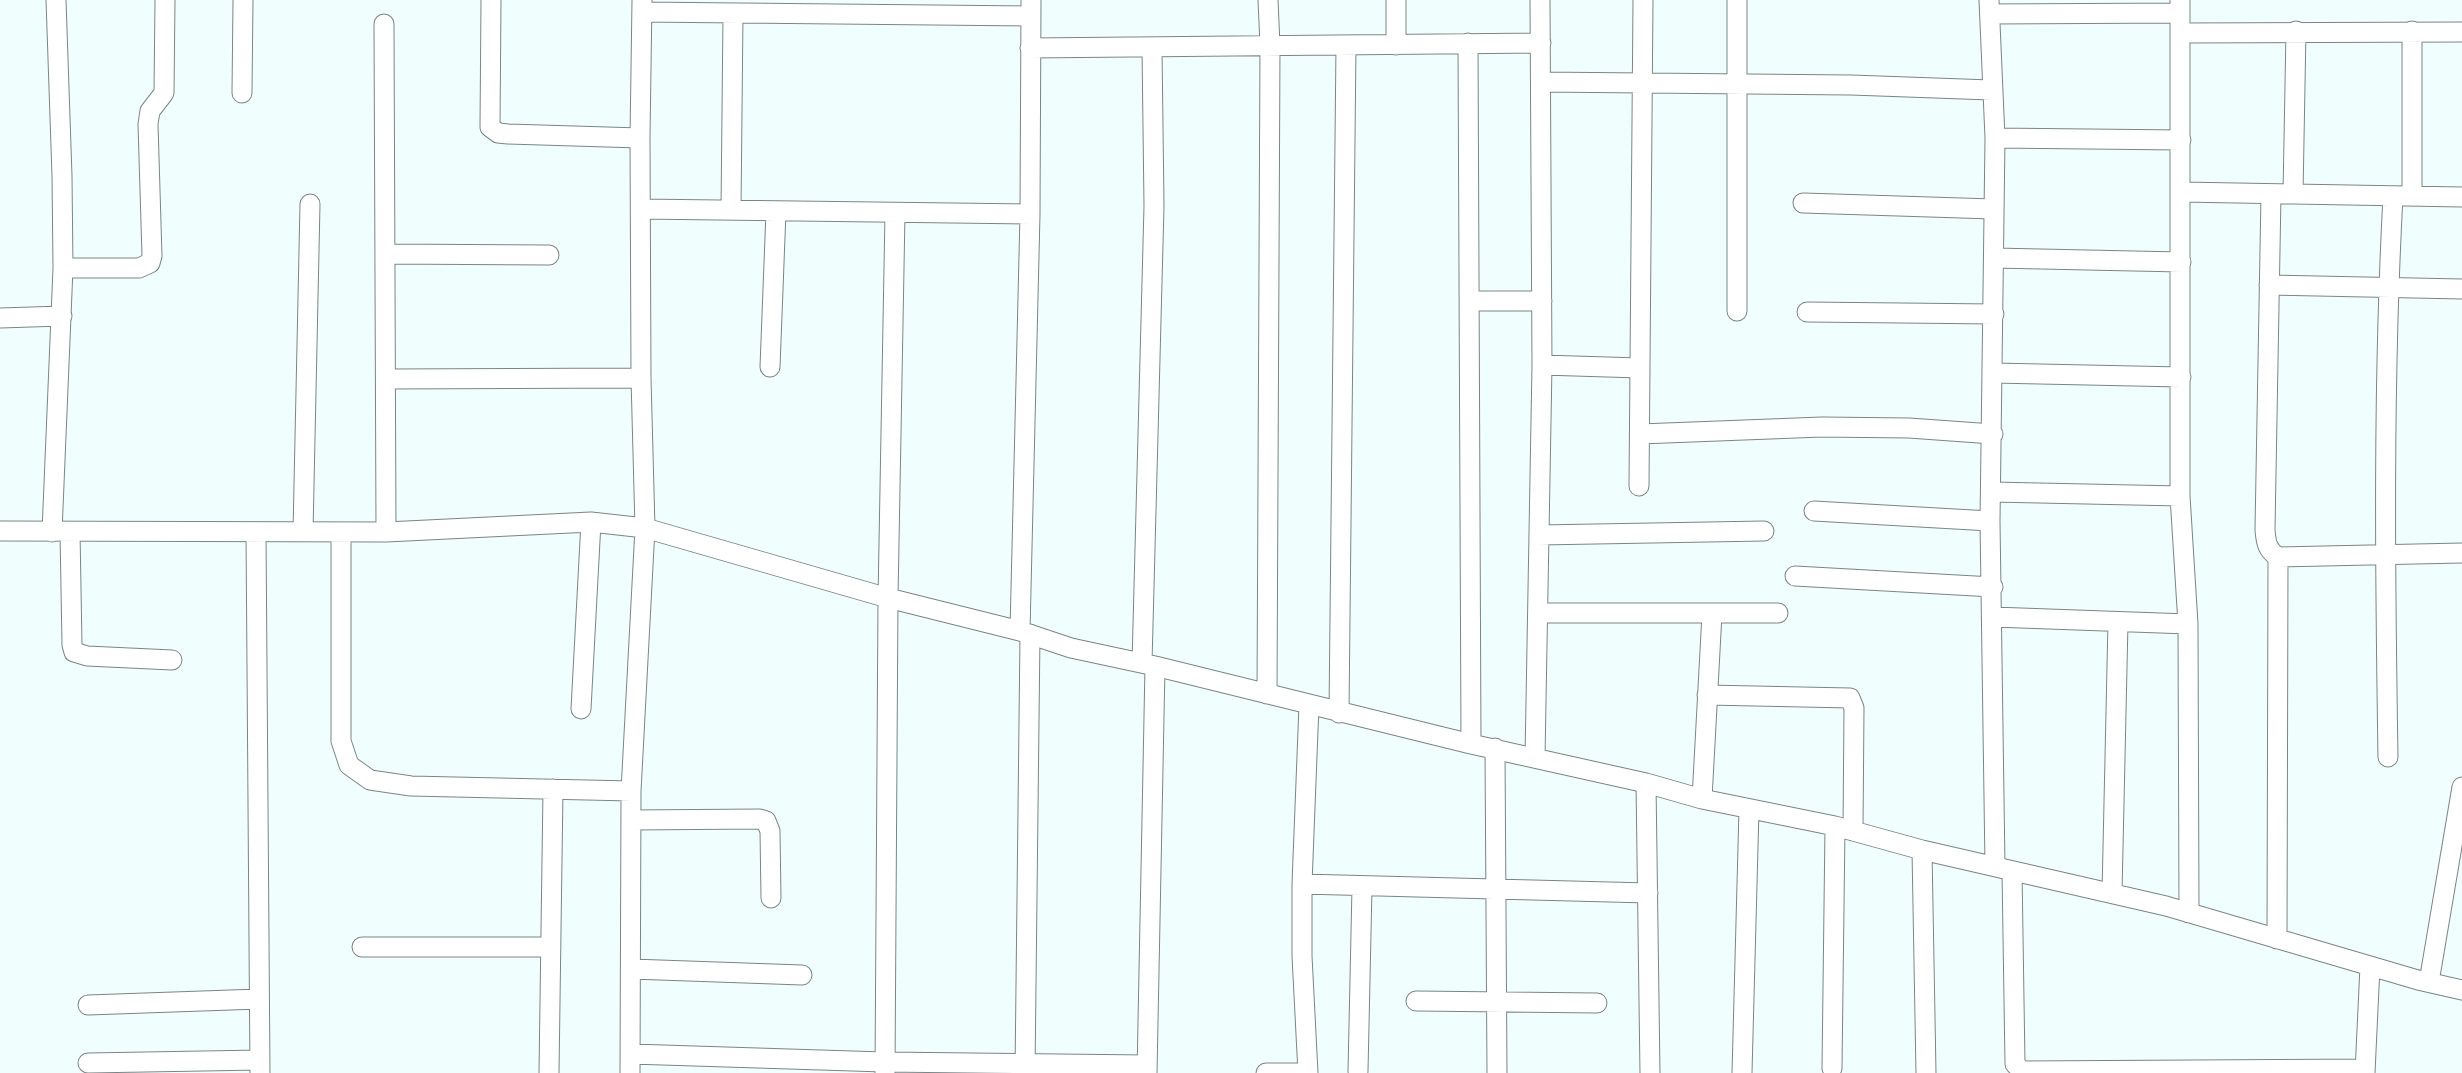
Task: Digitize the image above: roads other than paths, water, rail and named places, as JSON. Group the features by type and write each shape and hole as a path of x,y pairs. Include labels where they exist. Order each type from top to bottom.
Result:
{"street":[{"path":"56,0 63,268 61,532 72,645 74,652 87,656 172,660"},
{"path":"63,268 139,268 150,263 152,256 148,124 150,111 164,93 165,0"},
{"path":"242,0 242,93"},
{"path":"491,0 490,127 498,133 508,134 640,138"},
{"path":"1267,694 1270,45 1268,0"},
{"path":"1396,0 1396,44"},
{"path":"1535,758 1542,366 1540,0"},
{"path":"1639,486 1643,0"},
{"path":"1736,311 1737,0"},
{"path":"630,1073 631,791 645,528 641,378 640,138 642,6 733,14 1031,8 1025,633 1025,1069"},
{"path":"2189,913 2188,624 2180,496 2180,6 1989,7 1991,90 1995,138 1993,209 1993,434 1990,521 2003,869 2015,1064 2022,1072 2365,1071 2370,966"},
{"path":"730,210 733,14"},
{"path":"384,24 386,532"},
{"path":"2181,33 2296,31 2462,32"},
{"path":"2293,194 2296,31"},
{"path":"2388,756 2384,553 2388,287 2402,196 2412,31"},
{"path":"1468,43 1472,744"},
{"path":"1030,48 1540,43"},
{"path":"1339,713 1346,44"},
{"path":"631,1054 884,1067 1147,1069 1148,665 1154,206 1152,48"},
{"path":"1541,82 1851,85 1991,90"},
{"path":"1995,138 2181,140"},
{"path":"2181,192 2462,196"},
{"path":"2271,194 2265,530 2266,544 2270,553 2278,557 2384,553 2462,553"},
{"path":"1802,203 1993,209"},
{"path":"303,532 310,204"},
{"path":"641,209 1030,214"},
{"path":"770,367 776,211"},
{"path":"884,1067 888,598 895,213"},
{"path":"386,254 549,255"},
{"path":"1994,258 2181,262"},
{"path":"2269,284 2462,289"},
{"path":"1470,301 1542,301"},
{"path":"1807,312 1994,314"},
{"path":"0,318 62,316"},
{"path":"1542,366 1640,368"},
{"path":"1993,373 2181,377"},
{"path":"386,378 641,378"},
{"path":"1640,434 1822,427 1910,428 1993,434"},
{"path":"1992,492 2180,496"},
{"path":"1814,512 1990,521"},
{"path":"0,531 386,532 591,522 645,528 888,598 1025,633 1070,648 1148,665 1339,713 1646,783 1702,799 1844,829 1922,850 2112,893 2462,990"},
{"path":"581,709 591,522"},
{"path":"1539,535 1764,531"},
{"path":"88,1062 260,1067 256,532"},
{"path":"341,532 341,741 349,766 370,780 411,786 631,791"},
{"path":"2277,939 2278,557"},
{"path":"1795,576 1993,587"},
{"path":"1538,613 1778,613"},
{"path":"1702,799 1712,614"},
{"path":"1993,617 2188,624"},
{"path":"2112,893 2118,622"},
{"path":"1707,695 1850,698 1854,708 1844,829 1832,1068"},
{"path":"1308,1073 1302,956 1302,884 1309,705"},
{"path":"1494,748 1497,890 1497,1073"},
{"path":"1646,783 1650,1073"},
{"path":"2429,982 2462,787"},
{"path":"549,1073 553,789"},
{"path":"1742,1073 1749,808"},
{"path":"631,820 760,819 766,821 770,832 771,898"},
{"path":"1922,850 1926,1073"},
{"path":"1302,884 1648,893"},
{"path":"1358,1071 1362,887"},
{"path":"362,948 551,948"},
{"path":"631,969 802,975"},
{"path":"88,1005 259,999"},
{"path":"1416,1001 1597,1003"},
{"path":"1266,1073 1300,1073"}]}
